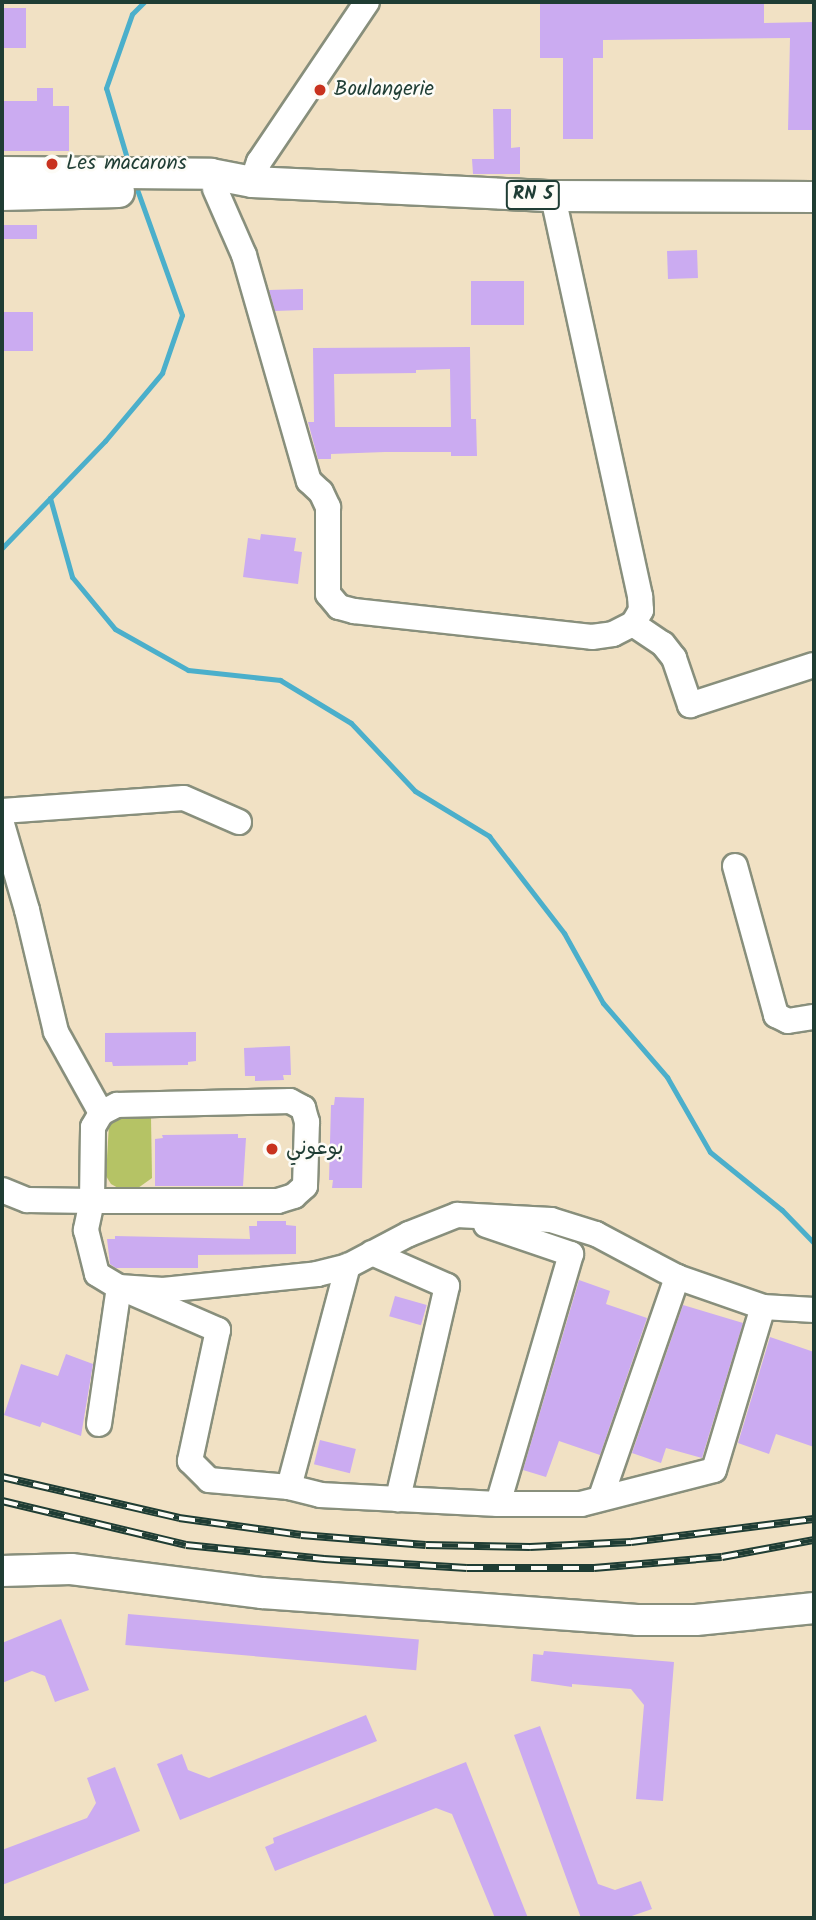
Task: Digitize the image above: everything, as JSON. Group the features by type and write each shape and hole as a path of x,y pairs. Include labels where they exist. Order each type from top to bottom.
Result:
{"main road":[{"name":"RN 5","path":"2,172 70,183"},
{"name":"RN 5","path":"176,182 211,174 252,182 553,196 814,197"},
{"name":"RN 5","path":"2,195 70,183 176,182 215,189 252,182"},
{"path":"2,1571 71,1569 261,1593 637,1620 696,1620 814,1608"}],"street":[{"path":"252,182 259,162 367,2"},
{"path":"215,189 244,255 309,481 321,492 328,507 328,594 339,607 592,637 613,634 633,624 641,610 640,596 553,196"},
{"path":"633,624 663,644 674,658 690,705 814,665"},
{"path":"2,811 184,798 239,822"},
{"path":"2,824 27,911 56,1032 101,1113"},
{"path":"735,866 776,1015 788,1021 814,1017"},
{"path":"2,1190 27,1200 92,1201 278,1201 294,1196 305,1186 308,1170 307,1122 303,1108 290,1101 117,1105 101,1113 93,1127 92,1201 86,1230 97,1274 119,1287 218,1330 190,1461 209,1480 289,1487 320,1495 498,1504 581,1504 714,1470 763,1307"},
{"path":"119,1287 163,1290 317,1274 348,1266 457,1215 551,1220 596,1234 677,1277 763,1307 814,1310"},
{"path":"457,1215 570,1254 498,1504"},
{"path":"372,1254 447,1286 398,1499"},
{"path":"289,1487 348,1266"},
{"path":"601,1497 677,1277"},
{"path":"99,1424 119,1287"}],"green space":[{"path":"117,1118 151,1118 152,1178 138,1188 120,1189 111,1184 106,1176 109,1124"}],"building":[{"path":"540,2 764,2 764,23 814,22 814,130 788,130 790,38 603,40 603,58 593,58 593,139 563,139 563,58 540,58"},
{"path":"2,8 26,8 26,48 2,48"},
{"path":"37,88 53,88 53,106 69,106 69,151 2,151 2,101 37,101"},
{"path":"493,109 511,109 511,148 520,147 520,174 473,174 472,159 494,159"},
{"path":"2,225 37,225 37,239 2,239"},
{"path":"697,250 698,278 668,279 667,251"},
{"path":"471,281 524,281 524,325 471,325"},
{"path":"303,289 303,310 275,311 269,290"},
{"path":"3,312 33,312 33,351 3,351"},
{"path":"470,347 471,419 476,419 477,456 451,456 451,452 385,452 331,454 331,459 318,459 308,422 314,422 313,348","holes":["450,369 451,427 335,427 334,374 416,373 416,370"]},
{"path":"261,534 296,538 294,551 302,552 298,584 243,577 248,538 260,540"},
{"path":"196,1032 196,1061 188,1062 188,1065 113,1066 112,1062 105,1062 105,1033"},
{"path":"290,1046 291,1075 283,1075 284,1080 255,1081 255,1076 245,1076 244,1048"},
{"path":"335,1097 364,1098 362,1188 332,1188 333,1180 329,1180 331,1105 334,1105"},
{"path":"238,1134 238,1138 246,1138 243,1186 155,1186 155,1139 163,1138 162,1135"},
{"path":"257,1221 286,1221 286,1225 296,1226 296,1254 198,1255 198,1268 116,1268 110,1264 107,1239 115,1239 115,1236 250,1239 249,1226 257,1226"},
{"path":"579,1280 610,1291 606,1304 647,1318 600,1455 559,1441 546,1477 523,1470"},
{"path":"395,1296 427,1305 421,1325 389,1316"},
{"path":"683,1305 743,1323 702,1458 666,1448 661,1463 632,1453"},
{"path":"770,1337 814,1352 814,1447 776,1434 769,1454 738,1443"},
{"path":"66,1354 93,1364 81,1436 42,1422 40,1427 4,1415 21,1364 58,1376"},
{"path":"320,1440 356,1449 350,1473 314,1464"},
{"path":"128,1614 419,1639 416,1670 125,1645"},
{"path":"61,1619 89,1690 55,1702 45,1676 32,1671 2,1683 2,1643"},
{"path":"544,1651 674,1662 663,1801 636,1799 644,1705 631,1689 572,1684 572,1687 531,1681 533,1654 543,1655"},
{"path":"366,1715 377,1741 180,1820 157,1764 182,1754 188,1770 209,1778"},
{"path":"540,1726 598,1884 615,1890 641,1881 652,1909 626,1918 581,1918 514,1735"},
{"path":"466,1762 528,1918 495,1918 452,1814 436,1808 275,1871 265,1847 274,1843 273,1838"},
{"path":"115,1767 140,1831 2,1885 2,1850 87,1818 96,1803 87,1778"}],"waterway":[{"path":"129,165 106,88 132,14 144,2"},
{"path":"2,548 105,441 162,373 182,315 135,184"},
{"path":"50,498 72,577 115,629 188,670 280,680 351,723 415,791 489,836 564,933 603,1003 667,1077 710,1152 782,1210 814,1243"}],"railway":[{"path":"2,1477 179,1518 301,1535 426,1545 530,1547 631,1542 814,1519"},
{"path":"2,1501 186,1545 324,1559 467,1568 594,1568 722,1557 814,1540"}],"place":[{"name":"Boulangerie","path":"320,90"},
{"name":"Les macarons","path":"52,164"},
{"name":"بوعوني","path":"272,1149"}]}
